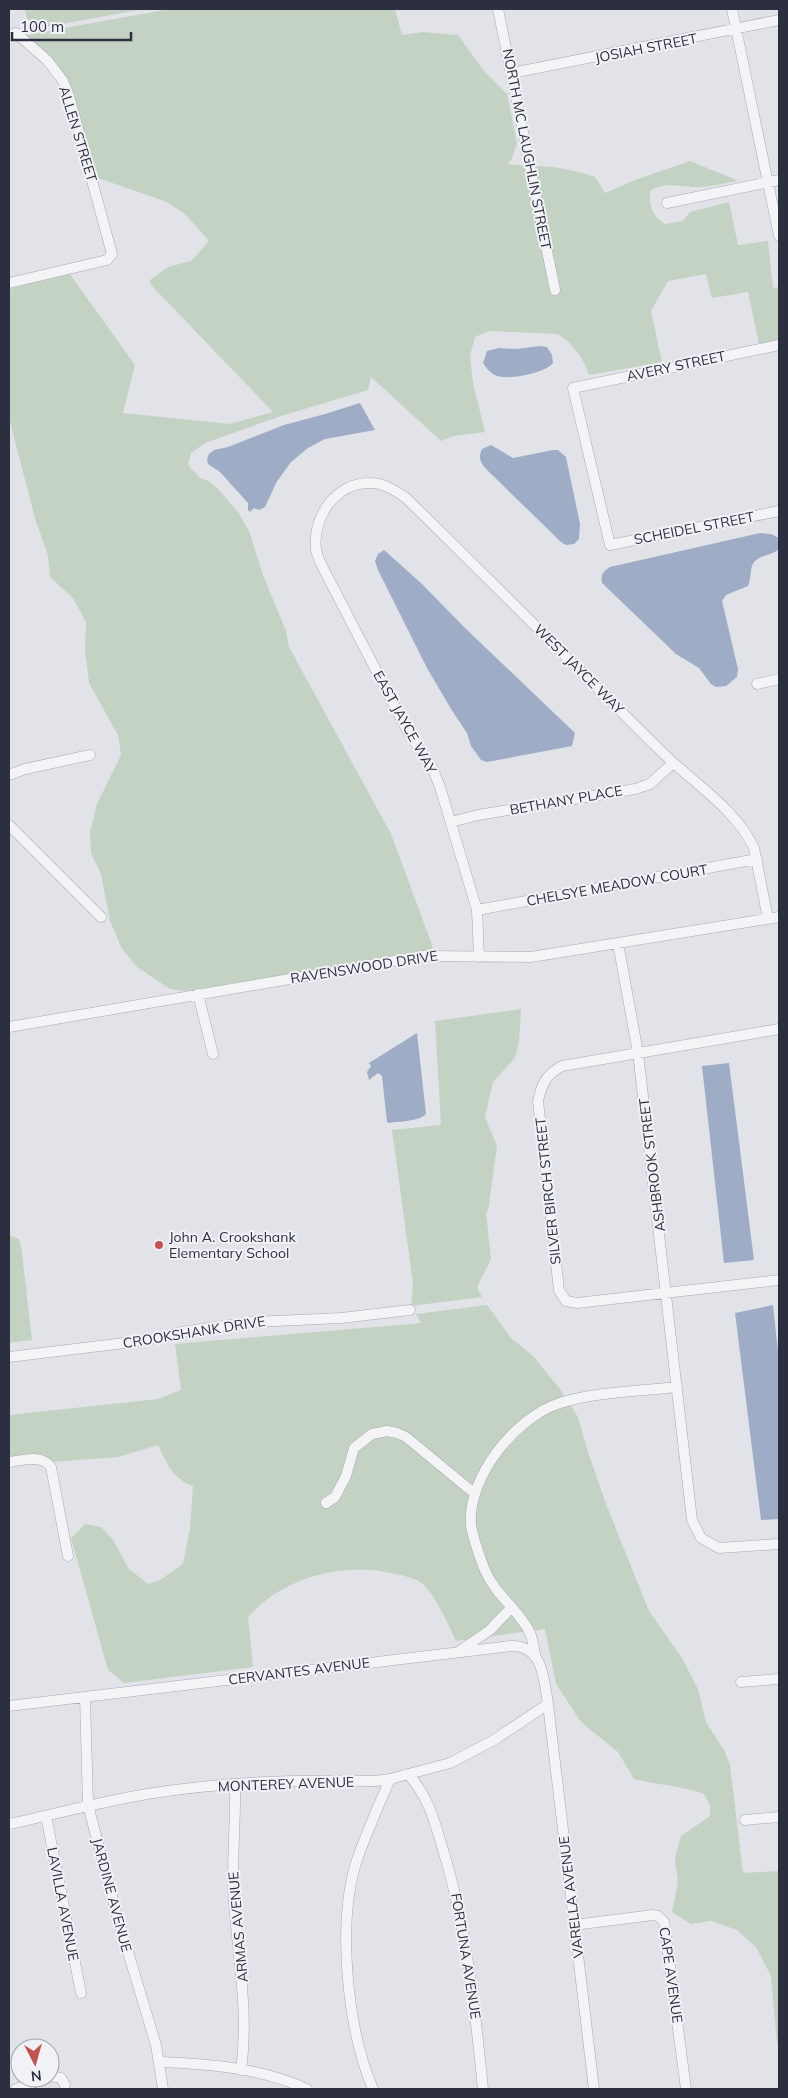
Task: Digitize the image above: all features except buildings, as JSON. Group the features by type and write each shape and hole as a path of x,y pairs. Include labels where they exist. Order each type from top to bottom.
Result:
{"street":[{"name":"NORTH MC LAUGHLIN STREET","path":"498,9 555,290"},
{"path":"732,9 779,236"},
{"name":"JOSIAH STREET","path":"512,74 779,20"},
{"name":"ALLEN STREET","path":"9,283 106,260 111,257 112,251 73,106 63,81 47,60 32,45 16,33 10,35"},
{"path":"667,203 779,180"},
{"name":"AVERY STREET","path":"610,545 573,388 779,344"},
{"name":"WEST JAYCE WAY","path":"333,498 355,486 371,483 390,488 406,498 673,763 731,814 749,837 757,859 768,919"},
{"name":"EAST JAYCE WAY","path":"333,498 327,503 320,519 316,536 316,550 321,564 407,730 432,767 451,822 477,910 479,957"},
{"name":"SCHEIDEL STREET","path":"610,545 779,511"},
{"path":"757,684 779,680"},
{"path":"9,775 25,769 90,755"},
{"name":"BETHANY PLACE","path":"451,822 478,815 635,789 650,784 673,763"},
{"path":"9,825 101,917"},
{"name":"CHELSYE MEADOW COURT","path":"477,910 757,859"},
{"name":"RAVENSWOOD DRIVE","path":"9,1027 424,956 531,957 779,917"},
{"name":"ASHBROOK STREET","path":"618,943 638,1053 692,1520 701,1538 719,1548 779,1544"},
{"path":"198,994 213,1054"},
{"name":"SILVER BIRCH STREET","path":"779,1029 562,1066 550,1073 542,1083 538,1101 559,1290 566,1300 577,1303 779,1280"},
{"name":"CROOKSHANK DRIVE","path":"9,1357 141,1341 188,1331 252,1322 342,1318 410,1310"},
{"path":"548,1704 542,1667 535,1655 530,1634 519,1616 491,1584 476,1546 471,1524 474,1493 485,1468 519,1427 538,1413 570,1400 677,1387"},
{"path":"326,1503 335,1497 346,1476 354,1448 372,1434 387,1432 397,1432 406,1437 474,1493"},
{"path":"9,1462 45,1460 52,1471 68,1556"},
{"path":"455,1653 490,1630 511,1608"},
{"name":"CERVANTES AVENUE","path":"9,1706 516,1646 524,1648 535,1655"},
{"path":"741,1682 779,1679"},
{"name":"JARDINE AVENUE","path":"85,1697 88,1805 116,1912 160,2062 163,2089"},
{"name":"MONTEREY AVENUE","path":"9,1824 88,1805 185,1788 235,1784 390,1780 450,1763 471,1753 548,1704"},
{"name":"VARELLA AVENUE","path":"548,1704 594,2089"},
{"name":"FORTUNA AVENUE","path":"408,1774 418,1785 431,1808 460,1908 473,1993 483,2089"},
{"path":"373,2089 363,2061 348,1982 348,1905 357,1858 390,1780"},
{"name":"ARMAS AVENUE","path":"235,1784 232,1866 245,2009 241,2070"},
{"name":"LAVILLA AVENUE","path":"46,1816 81,1993"},
{"path":"745,1820 779,1816"},
{"name":"CAPE AVENUE","path":"574,1925 653,1915 658,1916 664,1922 686,2089"},
{"path":"160,2062 241,2070 284,2080 307,2089"}],"green space":[{"path":"25,9 144,9 29,30"},
{"path":"170,9 395,9 402,35 423,32 458,35 484,71 507,94 517,143 511,161 507,164 526,166 552,295 560,293 534,166 565,169 595,177 605,193 635,180 690,161 739,181 704,187 660,186 650,191 651,206 657,218 665,224 683,221 690,212 729,202 738,245 768,241 773,288 779,287 779,340 759,344 748,292 712,298 706,274 668,281 651,311 662,362 589,375 577,352 557,334 489,331 475,337 470,356 473,383 485,432 453,436 441,441 371,377 368,390 281,416 205,443 191,453 188,465 200,478 209,481 218,489 238,512 249,531 263,575 286,631 289,647 391,834 433,951 185,991 170,989 137,967 121,947 110,921 101,874 91,853 90,832 97,804 121,755 118,735 89,683 85,649 86,622 73,598 50,577 48,555 36,522 9,418 9,289 69,273 135,365 123,413 230,424 273,412 151,285 150,280 168,267 191,261 209,241 186,215 167,202 95,177 50,56 26,35"},
{"path":"521,1009 519,1043 515,1058 493,1082 485,1117 497,1146 488,1211 486,1212 491,1259 477,1287 482,1297 411,1306 413,1284 392,1130 441,1125 435,1021"},
{"path":"9,1235 19,1239 21,1245 32,1340 9,1343"},
{"path":"487,1305 511,1338 533,1356 560,1389 578,1417 606,1504 649,1611 682,1658 698,1689 706,1722 725,1752 730,1765 743,1873 779,1871 779,2049 771,1976 756,1947 737,1930 711,1921 691,1924 672,1912 678,1883 675,1858 681,1836 710,1816 710,1805 704,1794 634,1779 618,1752 581,1722 556,1684 545,1629 456,1641 436,1601 420,1582 402,1575 372,1570 333,1572 314,1576 278,1592 262,1603 248,1617 253,1667 124,1683 108,1670 71,1538 85,1524 101,1527 114,1541 128,1568 148,1584 160,1580 183,1564 190,1528 193,1486 175,1475 158,1445 118,1457 53,1462 43,1454 9,1458 9,1415 158,1399 181,1390 175,1344 421,1323 416,1314"}],"water":[{"path":"547,347 552,355 553,363 549,367 535,373 510,377 497,376 489,371 483,363 487,351 499,348 516,349"},
{"path":"360,403 375,430 325,439 308,448 291,462 276,483 265,507 259,510 254,508 250,512 248,510 248,503 220,472 208,464 209,454 214,450 228,447 284,425"},
{"path":"491,445 513,458 553,450 558,450 566,457 580,524 579,539 574,544 566,545 561,542 486,469 481,462 480,455 482,449"},
{"path":"760,533 771,534 779,538 779,549 757,559 752,568 748,586 726,595 722,601 738,669 737,677 726,686 716,687 711,684 699,668 676,654 602,583 605,570 610,567"},
{"path":"384,550 422,584 464,627 575,733 572,746 487,762 481,760 471,746 467,733 427,668 378,570 375,561 378,554"},
{"path":"417,1033 426,1114 414,1120 389,1123 387,1122 382,1076 378,1073 369,1080 367,1072 371,1066 369,1063"},
{"path":"729,1063 754,1260 724,1263 702,1066"},
{"path":"773,1305 779,1361 779,1519 761,1520 735,1313"}],"place":[{"name":"John A. Crookshank Elementary School","path":"159,1245"}]}
